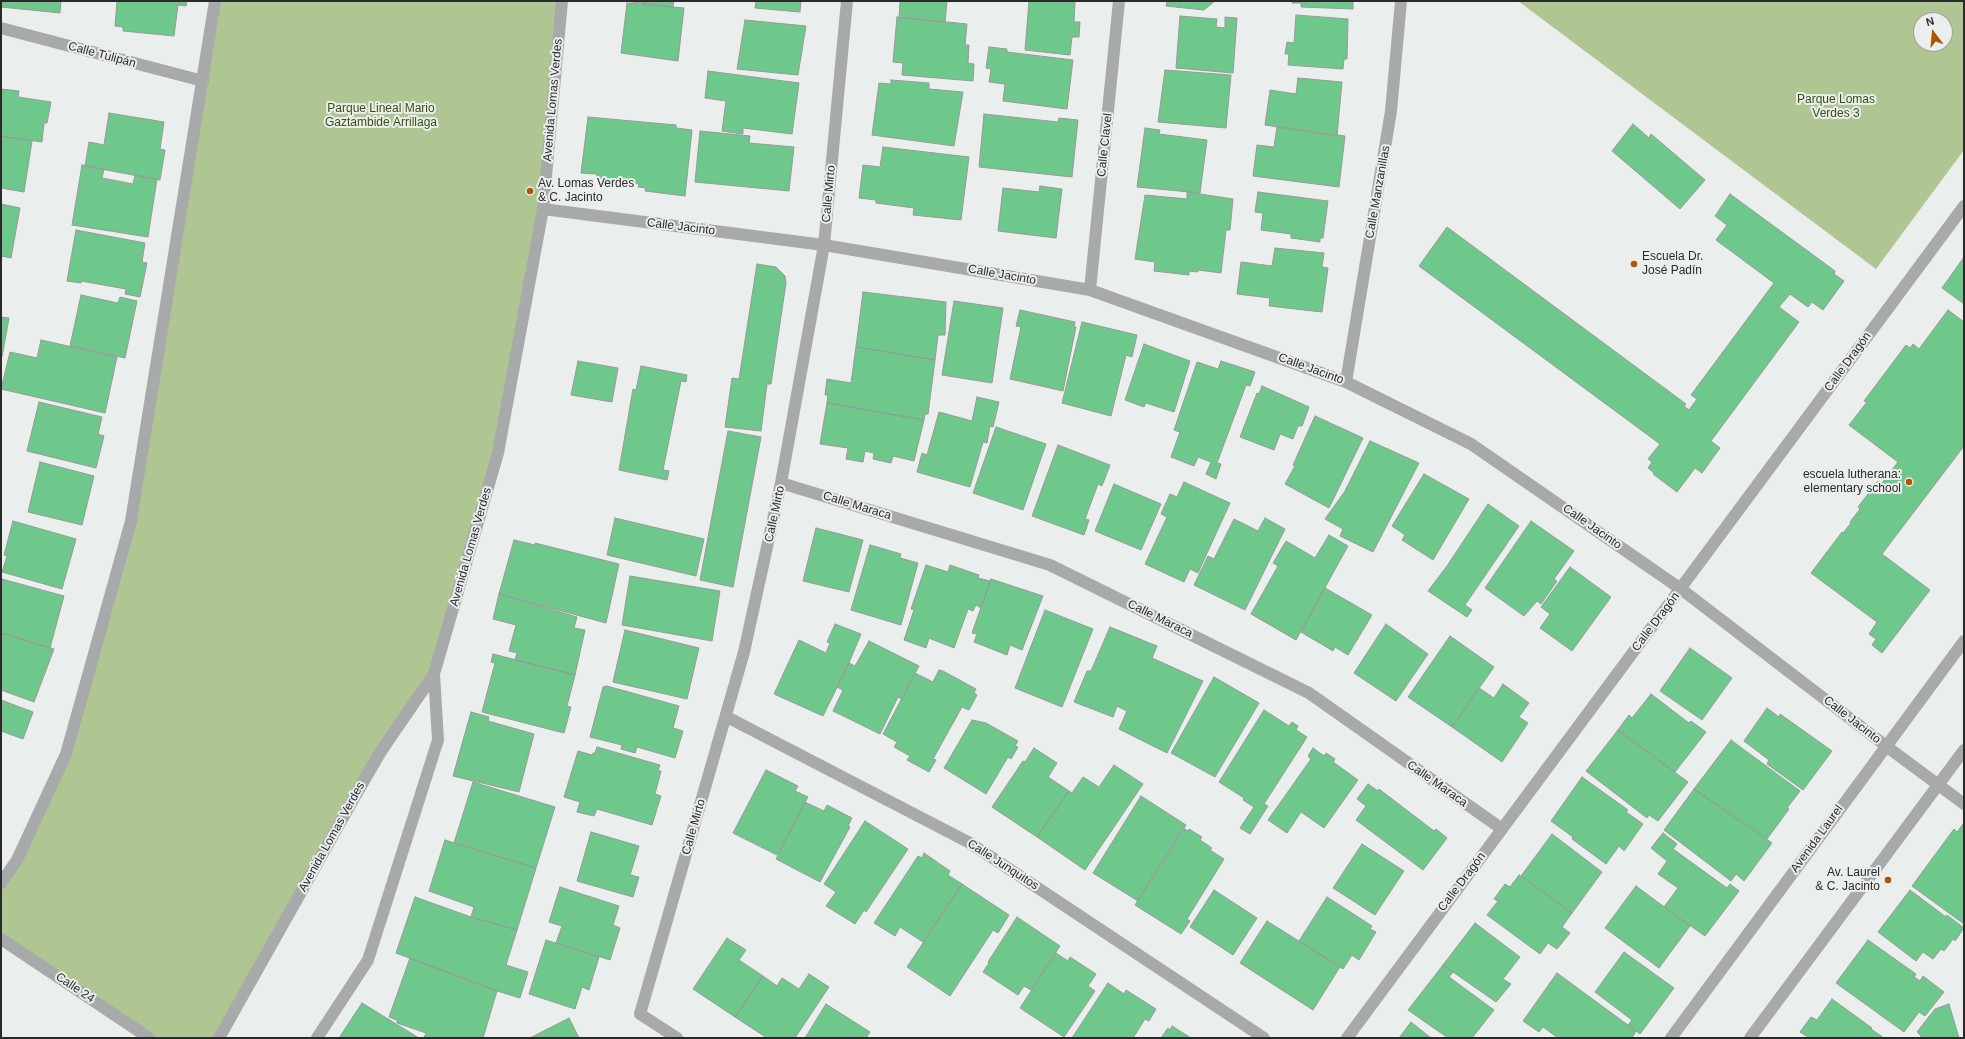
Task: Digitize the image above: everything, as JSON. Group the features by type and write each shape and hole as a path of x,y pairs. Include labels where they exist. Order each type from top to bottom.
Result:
{"street":[{"path":"1,883 18,860 66,754 131,521 215,1"},
{"name":"Avenida Lomas Verdes","path":"219,1038 377,757 434,674 498,453 543,209 562,1"},
{"name":"Calle Mirto","path":"677,1038 640,1014 727,716 744,652 782,484 824,245 847,1"},
{"name":"Calle Clavel","path":"1090,290 1119,1"},
{"name":"Calle Manzanillas","path":"1346,382 1391,111 1401,1"},
{"name":"Calle Tulipán","path":"1,28 203,81"},
{"name":"Calle Dragón","path":"1347,1038 1964,206"},
{"name":"Calle Jacinto","path":"543,209 824,245 1090,290 1346,382 1471,444 1681,589 1964,804"},
{"name":"Calle Maraca","path":"782,484 1050,565 1309,693 1502,829"},
{"name":"Avenida Laurel","path":"1671,1038 1964,640"},
{"path":"317,1038 368,960 438,740 434,674"},
{"name":"Calle Junquitos","path":"727,716 970,842 1264,1038"},
{"path":"1750,1038 1964,750"},
{"name":"Calle 24","path":"1,939 149,1038"}],"green space":[{"name":"Parque Lineal Mario Gaztambide Arrillaga","path":"215,1 562,1 543,209 498,453 434,674 219,1038 150,1038 1,939 1,883 66,754 131,521"},
{"name":"Parque Lomas Verdes 3","path":"1518,1 1964,1 1964,150 1876,269"}],"building":[{"path":"1,1 61,1 60,13 1,7"},
{"path":"117,1 187,1 186,6 178,5 174,36 123,31 123,27 115,26"},
{"path":"624,1 674,1 673,7"},
{"path":"756,1 801,1 800,12 755,8"},
{"path":"900,1 947,1 945,22 899,18"},
{"path":"1029,1 1075,2 1074,22 1080,22 1079,37 1072,37 1070,55 1025,50"},
{"path":"1167,1 1215,1 1204,10 1166,6"},
{"path":"1292,1 1353,1 1353,9 1301,7 1301,3 1292,3"},
{"path":"627,3 684,8 678,61 621,53"},
{"path":"1296,15 1348,19 1347,59 1344,59 1343,69 1288,65 1289,54 1285,54 1287,42 1294,43"},
{"path":"1180,16 1217,19 1216,27 1225,28 1225,17 1237,18 1233,73 1176,68"},
{"path":"897,17 967,24 965,45 969,45 968,63 974,64 973,81 902,75 903,63 893,62"},
{"path":"745,20 806,26 798,75 737,69"},
{"path":"989,47 1007,49 1007,52 1073,60 1067,109 1003,101 1005,84 989,82 991,69 986,68"},
{"path":"1165,70 1231,75 1226,128 1158,122"},
{"path":"708,71 799,83 792,134 743,128 743,134 722,131 726,101 705,98"},
{"path":"1298,78 1342,82 1337,136 1265,125 1270,90 1296,94"},
{"path":"891,80 929,83 929,89 963,92 954,146 872,135 879,83 891,84"},
{"path":"1,89 19,91 18,97 51,102 47,123 44,123 42,142 1,136"},
{"path":"109,113 164,122 160,149 165,150 160,180 85,166 89,142 104,145"},
{"path":"984,114 1058,122 1059,118 1078,120 1072,177 979,167"},
{"path":"588,117 676,125 676,128 692,130 685,196 645,191 646,188 638,187 639,184 596,179 597,174 581,173"},
{"path":"1633,124 1649,138 1651,134 1705,180 1680,209 1612,151"},
{"path":"1277,127 1345,136 1339,187 1253,176 1257,145 1274,147"},
{"path":"1145,128 1160,130 1159,134 1207,140 1200,193 1137,187"},
{"path":"700,131 750,136 749,143 794,147 789,191 695,182"},
{"path":"1,136 32,141 24,192 1,188"},
{"path":"883,147 969,157 961,220 913,215 914,208 876,203 876,200 859,198 863,165 880,167"},
{"path":"82,165 104,169 102,178 133,184 135,175 157,179 148,237 72,225"},
{"path":"1040,186 1062,189 1056,238 998,231 1003,188 1039,192"},
{"path":"1187,192 1233,199 1230,230 1226,230 1221,273 1198,270 1198,272 1189,271 1189,275 1154,271 1155,262 1135,259 1145,195 1187,199"},
{"path":"1258,192 1328,201 1323,238 1320,238 1320,242 1291,238 1291,234 1261,230 1263,213 1255,212"},
{"path":"1730,194 1835,271 1834,274 1844,281 1823,310 1812,302 1808,307 1790,294 1779,307 1799,322 1711,441 1720,448 1702,473 1695,468 1677,492 1653,474 1654,473 1648,468 1652,462 1648,459 1660,444 1419,266 1447,227 1686,404 1684,406 1689,410 1697,399 1691,395 1774,283 1716,240 1727,225 1715,216"},
{"path":"1,204 20,208 11,258 1,256"},
{"path":"76,230 145,243 142,262 147,263 140,297 125,294 126,289 81,281 81,283 67,281"},
{"path":"1275,248 1324,253 1322,267 1328,268 1322,312 1269,306 1270,298 1237,294 1241,262 1272,266"},
{"path":"1964,257 1964,304 1942,288"},
{"path":"757,264 776,267 785,276 786,283 771,384 767,384 761,431 725,427 732,378 739,379"},
{"path":"863,292 946,302 945,335 938,335 935,360 856,347"},
{"path":"81,295 118,303 120,297 137,301 125,358 70,346"},
{"path":"954,301 1003,308 992,383 942,375"},
{"path":"1020,310 1075,322 1074,326 1076,327 1063,391 1010,379 1021,327 1016,326"},
{"name":"escuela lutherana: elementary school","path":"1948,310 1964,322 1964,446 1882,554 1930,590 1882,653 1872,645 1876,639 1869,634 1877,622 1811,573 1842,532 1843,533 1851,523 1850,522 1860,509 1858,507 1878,481 1882,483 1898,462 1849,425 1867,402 1864,401 1906,345 1910,348 1913,344 1919,349"},
{"path":"1,317 9,318 2,357 1,357"},
{"path":"1082,322 1137,335 1132,357 1126,355 1111,416 1062,403"},
{"path":"41,340 117,357 105,413 1,389 10,352 37,358"},
{"path":"1144,344 1190,361 1174,412 1146,403 1144,407 1125,400"},
{"path":"856,347 935,360 928,414 925,414 924,420 827,403 828,395 825,395 827,379 851,383"},
{"path":"578,361 618,368 612,402 571,395"},
{"path":"1221,361 1255,372 1250,386 1246,385 1217,463 1221,464 1216,479 1206,474 1211,462 1198,457 1194,466 1171,457 1180,432 1174,430 1197,362 1218,369"},
{"path":"641,366 687,375 686,382 681,381 663,470 669,471 667,480 619,470 633,389 636,390"},
{"path":"1262,386 1309,407 1302,426 1298,426 1293,439 1280,434 1274,450 1240,437 1257,393 1259,394"},
{"path":"977,397 999,402 993,427 990,426 987,443 983,442 970,487 917,472 922,453 927,455 939,412 972,421"},
{"path":"39,402 102,417 98,434 104,436 96,468 27,451"},
{"path":"827,403 924,420 914,461 893,456 891,463 873,459 874,453 865,451 863,462 846,459 848,448 820,444"},
{"path":"1315,416 1363,438 1329,508 1285,484 1295,466 1293,465"},
{"path":"996,427 1046,444 1023,510 973,493"},
{"path":"728,431 761,437 733,587 700,580"},
{"path":"1370,441 1419,463 1373,552 1340,536 1343,529 1325,519 1345,491"},
{"path":"1058,445 1110,465 1102,486 1098,484 1085,519 1089,520 1084,535 1032,516"},
{"path":"40,462 94,476 82,525 28,512"},
{"path":"1424,474 1469,499 1433,560 1402,540 1405,535 1392,526"},
{"path":"1184,482 1230,503 1198,573 1190,569 1184,582 1145,564 1167,517 1161,514 1170,494 1177,497"},
{"path":"1114,484 1161,504 1141,550 1095,531"},
{"path":"1488,504 1519,526 1465,605 1472,610 1467,617 1428,591 1447,566"},
{"path":"615,518 704,539 696,576 607,555"},
{"path":"1265,518 1285,529 1245,610 1194,585 1208,556 1214,559 1234,519 1258,531"},
{"path":"13,521 76,539 62,589 2,572 7,556 4,555"},
{"path":"1531,521 1574,551 1554,579 1557,581 1541,604 1537,601 1524,616 1485,588"},
{"path":"816,528 863,540 849,592 803,581"},
{"path":"1329,535 1348,546 1296,640 1251,614 1278,566 1273,563 1286,541 1315,558"},
{"path":"514,540 535,545 535,543 619,564 606,623 499,594"},
{"path":"870,545 901,554 900,558 918,563 901,625 851,610"},
{"path":"926,565 948,572 950,565 979,575 978,578 990,581 981,608 976,605 973,611 968,609 954,648 929,638 926,648 904,640 914,610 911,609"},
{"path":"1570,567 1611,597 1572,651 1540,628 1550,614 1541,607"},
{"path":"630,576 720,591 712,641 622,625"},
{"path":"2,579 64,596 50,648 1,633"},
{"path":"991,579 1043,596 1022,650 1010,645 1007,655 974,642 977,634 972,633"},
{"path":"1325,588 1372,615 1348,655 1335,647 1333,651 1301,632"},
{"path":"499,594 577,617 574,628 585,630 575,675 515,660 517,653 509,651 516,625 493,619"},
{"path":"1045,610 1093,629 1062,707 1015,688"},
{"path":"835,624 861,634 849,663 823,716 774,694 799,640 826,653 830,643 827,642"},
{"path":"1386,624 1428,654 1396,701 1354,673"},
{"path":"1110,627 1157,646 1152,658 1203,681 1167,753 1119,729 1127,711 1117,706 1113,717 1074,702 1087,671 1091,671"},
{"path":"625,630 699,648 687,699 613,682"},
{"path":"1,633 54,649 34,702 1,690"},
{"path":"1450,636 1494,667 1452,727 1408,697"},
{"path":"869,641 919,666 902,699 898,697 880,734 833,711 843,690 837,687 849,663 855,666"},
{"path":"1690,648 1732,678 1702,720 1660,691"},
{"path":"493,654 575,675 567,706 571,707 564,733 482,712 495,663 491,662"},
{"path":"939,670 976,689 974,693 977,695 969,710 962,707 933,759 936,760 929,772 907,760 910,756 894,747 897,742 883,734 915,673 933,682"},
{"path":"1214,677 1259,703 1215,777 1171,753"},
{"path":"1503,684 1529,703 1519,717 1528,723 1502,762 1452,727 1479,688 1494,698"},
{"path":"607,686 679,706 673,728 683,731 675,758 637,747 635,753 621,749 622,745 590,737 603,687"},
{"path":"1651,694 1689,723 1691,721 1706,732 1675,772 1618,730 1629,715 1632,718"},
{"path":"1,700 33,712 23,739 1,731"},
{"path":"1767,708 1779,717 1780,714 1832,751 1803,790 1767,764 1769,760 1744,741"},
{"path":"1264,710 1289,726 1292,722 1298,726 1296,730 1307,737 1264,804 1268,806 1250,834 1240,828 1254,807 1243,800 1244,798 1219,782"},
{"path":"471,712 489,717 488,721 534,734 519,792 453,776"},
{"path":"972,720 986,723 1018,741 1015,746 1018,747 1011,759 1008,757 986,794 944,768"},
{"path":"1618,730 1688,782 1658,821 1649,815 1647,818 1586,771"},
{"path":"1731,740 1800,791 1767,839 1694,789"},
{"path":"597,747 660,765 658,771 661,771 655,794 661,796 652,825 597,809 594,816 577,812 580,802 564,797 578,751 592,755 595,753"},
{"path":"1034,748 1057,763 1048,777 1069,791 1037,837 992,807 1023,761 1025,762"},
{"path":"1313,748 1324,756 1326,753 1335,759 1333,762 1358,780 1324,828 1301,812 1287,833 1268,820 1311,759 1308,756"},
{"path":"1114,765 1143,784 1085,870 1037,837 1069,791 1072,793 1083,777 1099,787"},
{"path":"766,770 798,786 795,791 808,797 777,855 733,833"},
{"path":"1582,777 1628,810 1626,812 1643,824 1624,851 1619,846 1606,864 1572,839 1573,837 1551,821"},
{"path":"473,782 555,807 536,868 454,843"},
{"path":"1368,784 1378,791 1379,789 1434,831 1436,829 1447,838 1423,870 1356,820 1366,806 1357,799"},
{"path":"1694,789 1772,843 1744,881 1736,874 1731,881 1664,830"},
{"path":"1141,796 1186,825 1138,901 1093,873"},
{"path":"805,802 824,811 827,805 852,818 848,826 850,827 820,882 776,859"},
{"path":"865,821 908,849 866,912 864,910 855,924 826,906 836,892 824,884"},
{"path":"1963,824 1964,924 1912,886 1954,829 1957,832"},
{"path":"1183,828 1188,831 1189,829 1202,837 1200,840 1212,848 1210,850 1224,859 1187,919 1190,921 1181,934 1135,905"},
{"path":"591,832 639,846 630,875 639,877 633,897 577,881"},
{"path":"1663,833 1677,844 1673,849 1727,888 1730,884 1739,891 1705,936 1664,907 1678,888 1658,874 1667,861 1651,848"},
{"path":"1552,834 1602,872 1572,913 1521,876"},
{"path":"445,840 536,868 517,930 471,917 474,907 429,891"},
{"path":"1362,844 1404,871 1375,915 1333,888"},
{"path":"924,853 950,871 948,875 962,884 923,942 900,927 895,936 874,923 918,856 922,858"},
{"path":"1519,875 1572,913 1562,927 1570,933 1557,949 1548,943 1540,954 1487,915 1498,901 1494,899 1505,884 1510,887"},
{"path":"962,884 1009,915 998,933 993,930 950,996 907,967"},
{"path":"1636,886 1690,926 1659,968 1605,928"},
{"path":"560,887 619,906 613,925 620,928 610,960 556,943 562,926 549,922"},
{"path":"1214,890 1257,918 1233,955 1190,927"},
{"path":"1910,890 1946,917 1947,915 1964,928 1955,941 1953,939 1944,951 1941,949 1933,959 1923,952 1916,961 1878,932"},
{"path":"415,897 471,917 517,930 506,965 528,972 520,998 497,991 396,953"},
{"path":"1327,897 1372,926 1370,929 1376,932 1359,960 1352,955 1343,969 1299,941"},
{"path":"1017,917 1060,946 1031,990 1024,986 1018,995 983,972"},
{"path":"1267,921 1340,967 1313,1010 1240,963"},
{"path":"1475,923 1520,957 1503,979 1511,984 1496,1002 1443,965"},
{"path":"727,938 746,950 739,960 763,976 735,1017 693,989"},
{"path":"546,940 599,957 589,990 582,987 575,1009 529,994"},
{"path":"1868,940 1916,974 1914,977 1920,981 1923,976 1944,992 1925,1016 1919,1012 1904,1032 1836,983"},
{"path":"1624,952 1674,988 1640,1034 1628,1025 1632,1020 1595,992"},
{"path":"1056,953 1068,961 1070,957 1096,974 1088,986 1095,991 1064,1037 1020,1008"},
{"path":"410,958 497,991 483,1038 424,1038 426,1033 397,1023 397,1020 389,1017"},
{"path":"1443,965 1453,972 1449,977 1494,1010 1472,1038 1448,1038 1408,1010"},
{"path":"1557,973 1636,1031 1632,1038 1558,1038 1543,1027 1539,1032 1523,1021"},
{"path":"809,974 829,987 795,1038 767,1038 735,1017 763,976 777,986 782,978 799,989"},
{"path":"1108,983 1124,994 1126,990 1156,1009 1149,1021 1145,1019 1133,1038 1072,1038"},
{"path":"1832,999 1884,1038 1809,1038 1800,1032 1811,1017 1817,1020"},
{"path":"362,1003 419,1038 339,1038"},
{"path":"826,1004 870,1032 866,1038 805,1038"},
{"path":"1949,1004 1959,1038 1919,1038 1921,1036 1917,1032 1935,1009"},
{"path":"569,1018 579,1038 530,1038"},
{"path":"1411,1022 1431,1038 1399,1038"},
{"path":"1172,1026 1191,1038 1161,1038 1168,1028 1170,1030"}],"place":[{"name":"Av. Lomas Verdes & C. Jacinto","path":"530,191"},
{"name":"Escuela Dr. José Padín","path":"1634,264"},
{"name":"escuela lutherana: elementary school","path":"1909,482"},
{"name":"Av. Laurel & C. Jacinto","path":"1888,880"}]}
